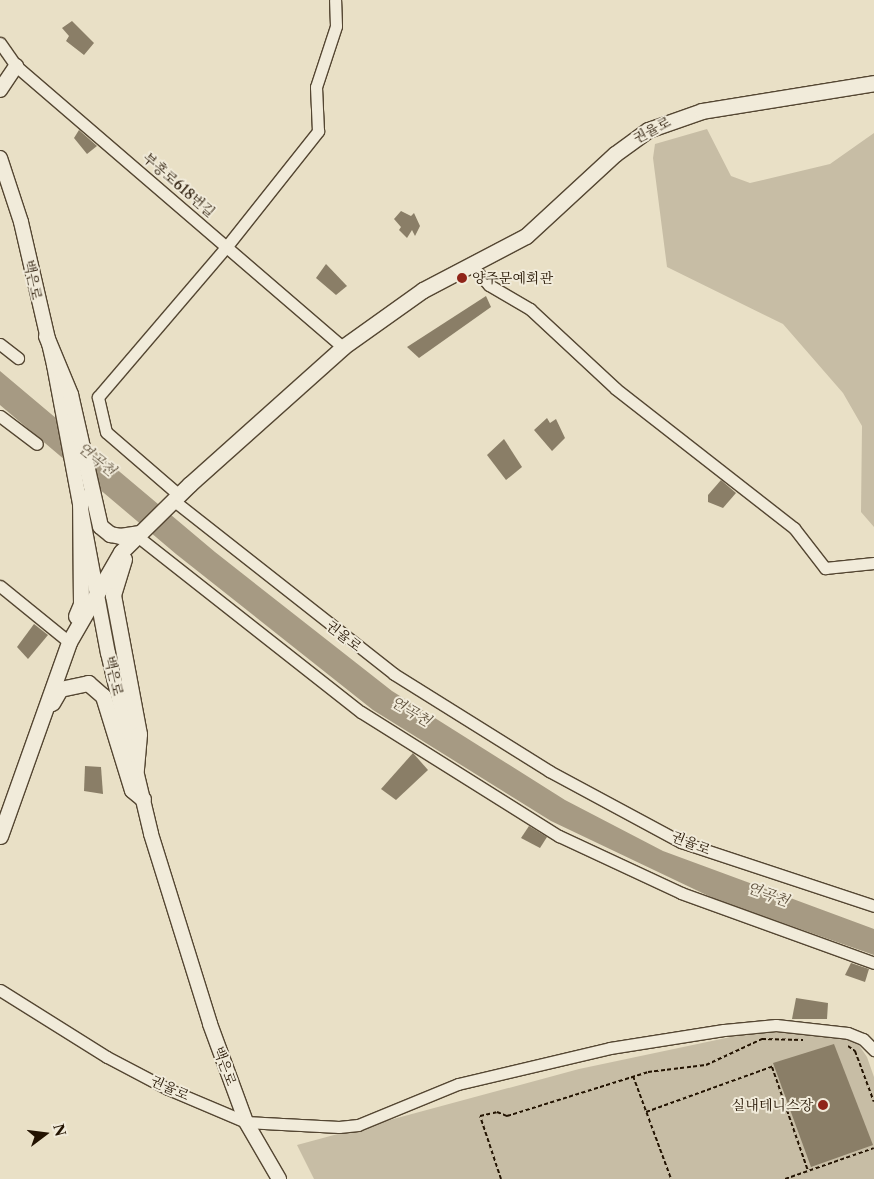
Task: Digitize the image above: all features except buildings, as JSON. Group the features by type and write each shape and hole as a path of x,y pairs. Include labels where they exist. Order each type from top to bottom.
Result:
{"main road":[{"name":"권율로","path":"176,497 343,347 394,308 536,228 630,142 665,122 702,111 874,83"},
{"path":"46,336 64,394 86,494 100,526 110,534 137,536"},
{"path":"0,836 81,604 86,494"},
{"path":"67,640 96,591 137,536 176,497"},
{"path":"136,770 139,734 113,595 137,536"},
{"path":"24,771 60,689 88,683 103,696 132,790 143,799"}],"street":[{"path":"176,497 106,432 98,397 227,246 318,131 316,87 336,26 335,0"},
{"name":"부흥로618번길","path":"0,43 16,66 343,347"},
{"path":"0,90 16,66"},
{"name":"백은로","path":"0,158 21,222 46,336"},
{"path":"471,265 489,285 530,310 616,389 794,528 825,568 874,563"},
{"path":"0,344 18,358"},
{"name":"백은로","path":"64,394 77,479 86,494 96,591 143,799 210,1024 246,1122 278,1176"},
{"path":"0,416 37,444"},
{"name":"권율로","path":"176,497 394,674 549,771 681,842 874,906"},
{"path":"137,536 361,712 559,836 681,893 874,964"},
{"path":"0,586 67,640"},
{"name":"권율로","path":"0,990 107,1057 168,1088 246,1122 339,1127 358,1125 458,1084 610,1048 724,1030 776,1025 848,1032 863,1039 874,1050"},
{"path":"278,1176 291,1179"}],"path":[{"path":"501,1179 480,1116 498,1112 507,1116 633,1076 706,1065 762,1039 806,1040"},
{"path":"842,1042 855,1051 874,1102"},
{"path":"646,1112 773,1066 808,1171"},
{"path":"633,1076 671,1179"},
{"path":"784,1179 874,1148"}],"shaded area":[{"path":"707,129 731,176 750,183 830,164 874,133 874,527 861,512 862,426 843,393 783,324 667,267 653,158 655,144"},
{"path":"759,1031 854,1038 867,1057 874,1077 874,1179 314,1179 297,1145 579,1069"}],"water":[{"name":"연곡천","path":"0,371 215,552 392,691 565,800 663,851 874,929 874,955 717,900 551,821 373,710 176,554 0,405"}],"place":[{"name":"양주문예회관","path":"462,278"},
{"name":"실내테니스장","path":"823,1105"}]}
